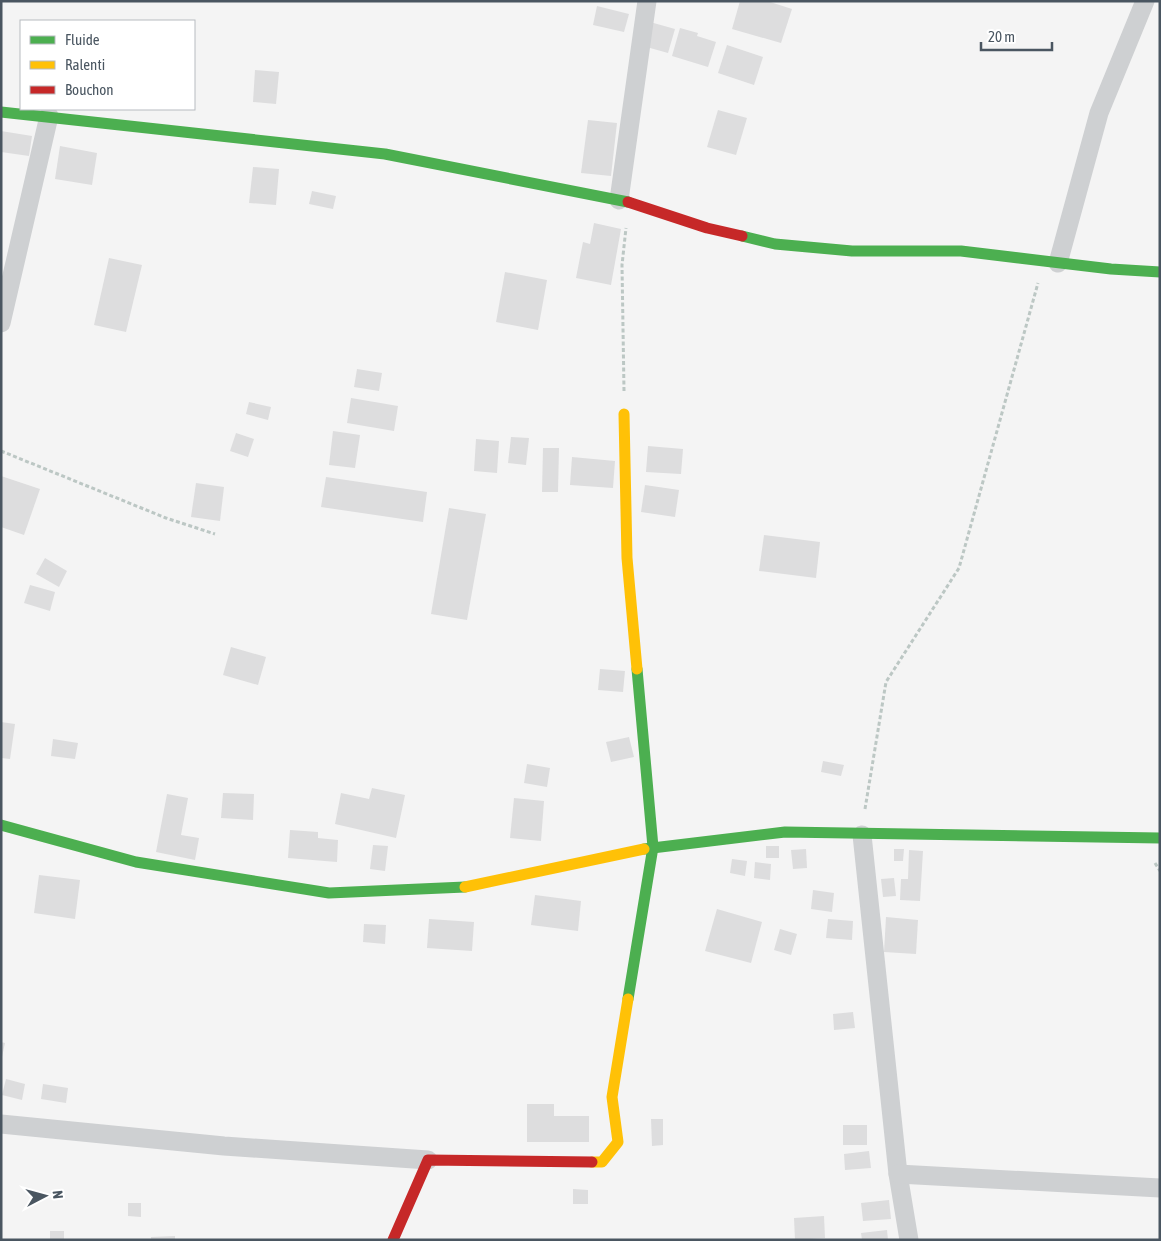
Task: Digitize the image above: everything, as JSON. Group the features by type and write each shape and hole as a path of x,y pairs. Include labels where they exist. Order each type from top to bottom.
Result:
{"street":[{"path":"623,201 647,1"},
{"path":"1051,262 1099,113 1144,1"},
{"path":"1,112 385,154 550,184 623,201 707,228 775,244 852,251 961,251 1160,272"},
{"path":"1,323 49,116"},
{"path":"1,1124 224,1146 428,1160 602,1162 618,1142 612,1097 653,847 627,558 624,414"},
{"path":"1,825 136,862 329,893 473,887 653,847 785,832 862,835 1160,838"},
{"path":"862,835 898,1174 909,1240"},
{"path":"394,1240 428,1160"},
{"path":"898,1174 1160,1188"}],"path":[{"path":"623,201 624,414"},
{"path":"862,835 886,682 959,568 1051,262"},
{"path":"1,451 166,518 215,534"}],"building":[{"path":"740,1 767,1 792,9 781,43 732,29"},
{"path":"597,6 629,14 624,32 593,25"},
{"path":"650,22 675,29 668,53 643,46"},
{"path":"680,28 698,33 697,36 716,42 708,67 672,56"},
{"path":"727,45 763,57 754,85 718,73"},
{"path":"255,70 279,72 276,104 253,102"},
{"path":"718,110 747,118 736,155 707,147"},
{"path":"588,120 617,123 611,176 581,173"},
{"path":"1,131 32,136 29,156 1,152"},
{"path":"60,146 97,153 92,185 55,179"},
{"path":"253,167 279,169 276,205 249,203"},
{"path":"312,191 336,196 333,209 309,204"},
{"path":"594,223 621,229 611,285 576,278 583,242 590,244"},
{"path":"109,258 142,265 126,332 94,325"},
{"path":"505,272 547,280 538,330 496,322"},
{"path":"357,369 382,373 379,391 354,387"},
{"path":"351,398 398,406 394,431 347,423"},
{"path":"249,402 271,407 268,420 246,414"},
{"path":"333,431 360,435 355,468 329,465"},
{"path":"236,433 254,439 248,457 230,451"},
{"path":"511,437 529,438 526,465 508,463"},
{"path":"476,439 499,441 497,473 474,471"},
{"path":"648,446 683,449 681,474 646,472"},
{"path":"543,448 559,448 558,492 542,492"},
{"path":"572,457 615,461 613,488 570,485"},
{"path":"1,476 40,489 24,535 1,527"},
{"path":"326,477 427,492 423,522 321,507"},
{"path":"196,483 224,487 220,521 191,517"},
{"path":"645,485 679,490 675,517 641,512"},
{"path":"449,508 486,514 467,620 431,614"},
{"path":"764,535 820,542 816,578 759,571"},
{"path":"45,558 67,571 59,587 36,574"},
{"path":"30,585 55,592 50,611 24,603"},
{"path":"231,647 266,657 258,685 223,675"},
{"path":"600,669 625,671 623,692 598,690"},
{"path":"1,722 15,724 10,759 1,758"},
{"path":"629,737 634,757 611,762 606,742"},
{"path":"53,739 78,743 75,759 51,756"},
{"path":"823,761 844,765 841,776 821,772"},
{"path":"527,764 550,768 547,787 524,783"},
{"path":"372,788 405,795 396,838 335,824 341,793 369,799"},
{"path":"223,793 254,794 253,820 221,818"},
{"path":"167,794 188,798 181,835 199,838 195,860 156,852"},
{"path":"514,798 544,801 541,841 510,838"},
{"path":"290,830 318,832 318,838 338,840 337,862 288,858"},
{"path":"373,845 388,846 385,871 370,869"},
{"path":"766,846 779,846 779,858 766,858"},
{"path":"806,849 807,868 793,869 791,850"},
{"path":"894,849 904,849 903,861 894,861"},
{"path":"909,850 923,851 920,901 900,900 901,879 908,879"},
{"path":"732,859 747,861 745,876 730,873"},
{"path":"755,862 771,864 770,880 754,878"},
{"path":"39,875 80,880 75,919 34,913"},
{"path":"894,878 896,896 883,897 881,879"},
{"path":"813,890 834,893 832,912 811,909"},
{"path":"535,895 581,901 578,931 531,925"},
{"path":"717,909 762,922 751,963 705,951"},
{"path":"886,917 918,920 916,954 884,952"},
{"path":"429,919 474,922 472,951 427,948"},
{"path":"828,919 853,921 852,940 826,938"},
{"path":"364,924 386,925 385,944 363,942"},
{"path":"780,929 797,934 791,955 774,950"},
{"path":"853,1012 855,1028 834,1030 833,1014"},
{"path":"1,1042 5,1043 2,1057 1,1057"},
{"path":"6,1079 25,1084 22,1100 2,1095"},
{"path":"43,1084 68,1088 66,1103 41,1099"},
{"path":"527,1104 554,1104 554,1116 589,1116 589,1142 527,1142"},
{"path":"651,1119 663,1119 663,1145 652,1146"},
{"path":"843,1125 867,1125 867,1145 843,1145"},
{"path":"869,1151 871,1168 845,1170 844,1154"},
{"path":"573,1189 588,1190 588,1204 573,1204"},
{"path":"889,1200 891,1219 863,1221 861,1203"},
{"path":"128,1203 141,1203 141,1217 128,1216"},
{"path":"824,1216 825,1238 795,1240 794,1218"},
{"path":"887,1230 888,1240 862,1240 861,1233"},
{"path":"50,1231 64,1231 64,1240 50,1240"},
{"path":"175,1236 175,1240 151,1240 151,1237"}],"traffic: fast":[{"path":"1,112 385,154 628,202"},
{"path":"742,236 775,244 852,251 961,251 1111,269 1160,272"},
{"path":"628,999 653,847 637,669"},
{"path":"1,825 136,862 329,893 465,887"},
{"path":"644,849 785,832 1160,838"}],"traffic: slow":[{"path":"624,414 627,558 637,669"},
{"path":"465,887 644,849"},
{"path":"592,1162 602,1162 618,1142 612,1097 628,999"}],"traffic: jam":[{"path":"628,202 707,228 742,236"},
{"path":"393,1240 428,1160 592,1162"}]}
